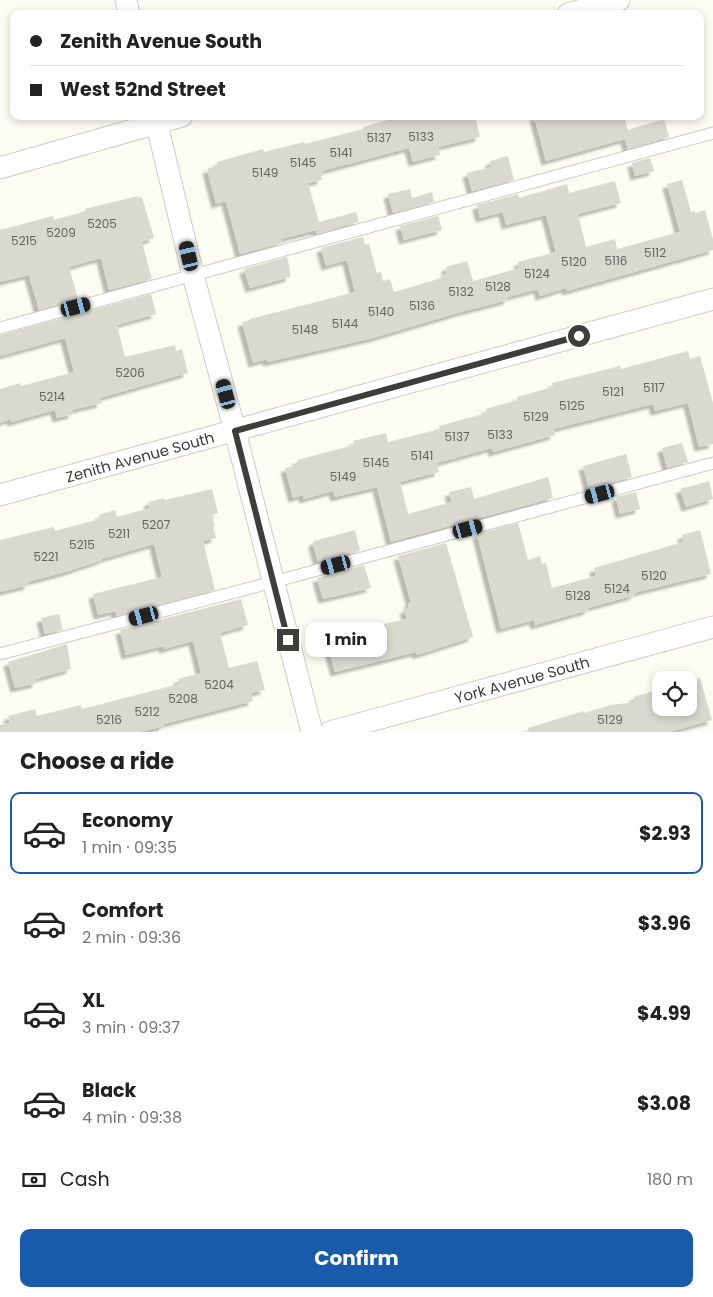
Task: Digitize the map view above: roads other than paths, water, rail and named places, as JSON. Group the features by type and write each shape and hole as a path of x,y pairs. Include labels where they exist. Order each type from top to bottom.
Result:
{"street":[{"path":"583,10 620,0"},
{"path":"0,168 156,120 193,275 312,732"},
{"name":"Zenith Avenue South","path":"0,495 713,299"},
{"name":"York Avenue South","path":"330,732 713,627"}],"lane":[{"path":"0,328 713,133"},
{"path":"0,654 713,463"}]}
